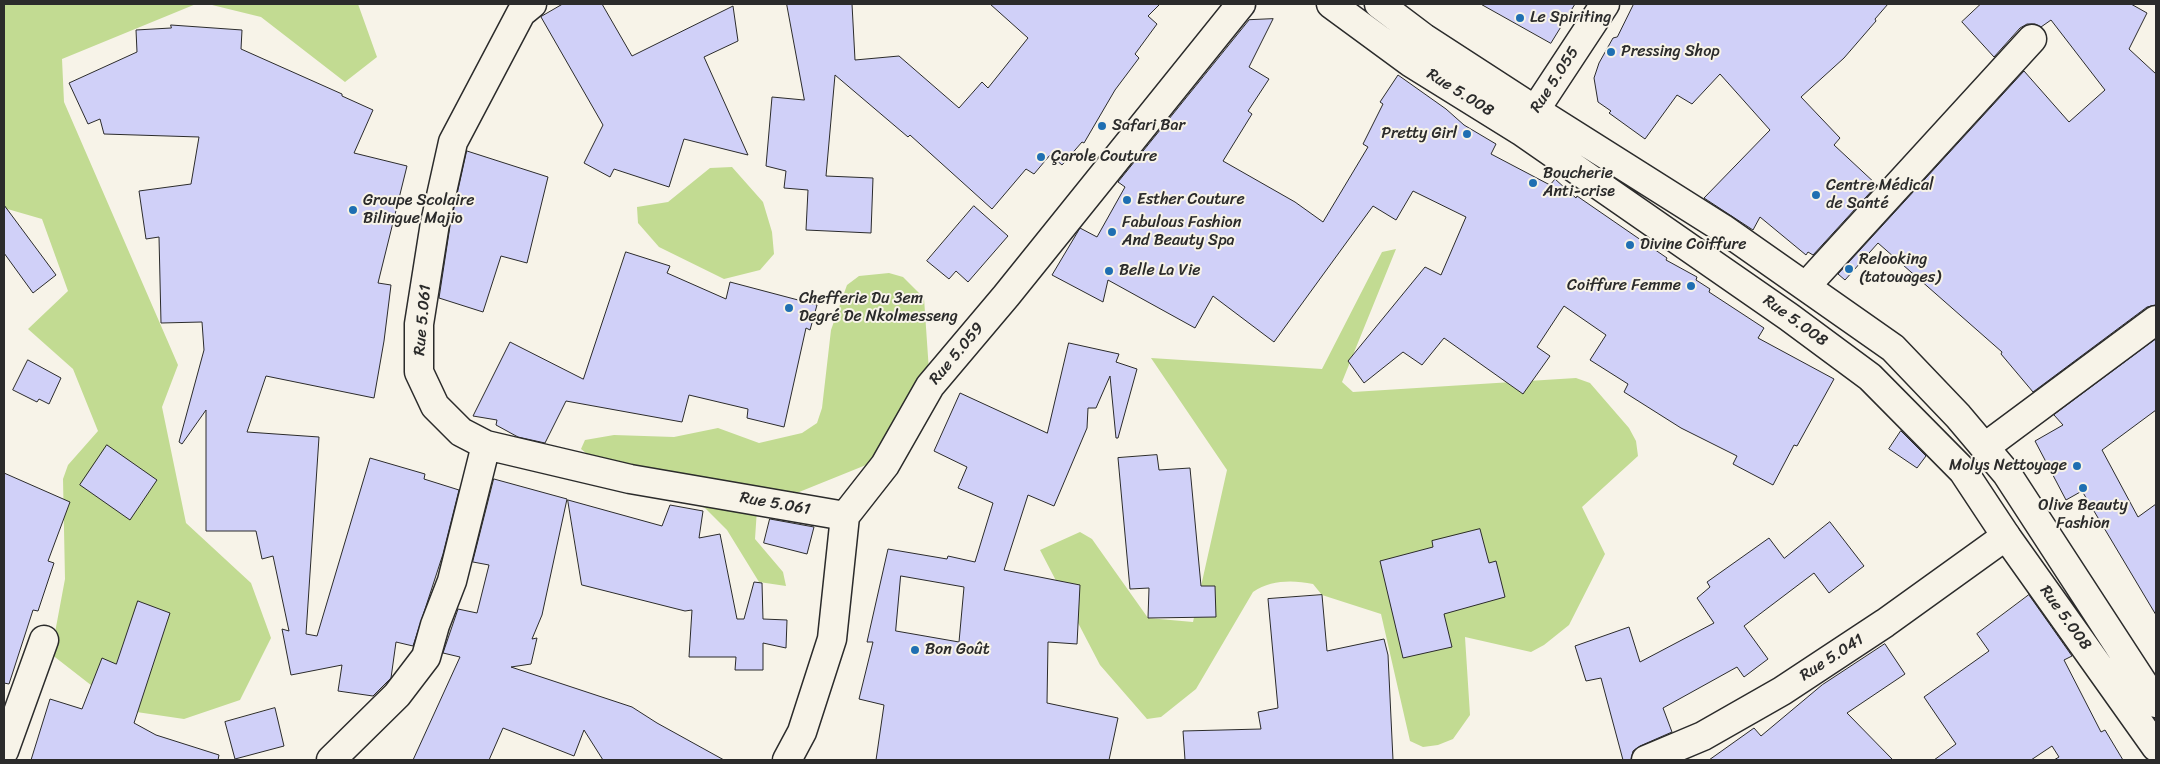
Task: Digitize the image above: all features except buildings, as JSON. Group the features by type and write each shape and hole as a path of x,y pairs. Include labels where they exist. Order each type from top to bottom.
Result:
{"street":[{"name":"Rue 5.061","path":"532,4 522,13 453,142 435,223 419,324 419,372 435,406 461,432 486,445 630,479 844,516"},
{"name":"Rue 5.059","path":"844,516 885,466 930,386 1006,296 1241,4"},
{"name":"Rue 5.008","path":"1331,4 1410,62 1528,121 1722,228 1894,348 1985,447 2007,474 2156,703"},
{"name":"Rue 5.008","path":"1379,4 1528,121 1870,377 1963,471 2006,536 2156,746"},
{"name":"Rue 5.055","path":"1528,121 1606,4"},
{"path":"1806,286 2032,39"},
{"path":"1985,447 2156,320"},
{"path":"331,760 397,695 426,657 435,625 452,581 486,445"},
{"path":"788,760 802,732 832,639 844,516"},
{"name":"Rue 5.041","path":"1646,760 1703,736 1782,691 1885,623 2006,536"},
{"path":"4,751 44,640"}],"green space":[{"path":"4,4 196,4 62,59 64,102 178,365 162,407 186,523 251,583 271,638 240,700 184,719 123,710 51,654 65,579 63,479 68,465 98,431 73,369 28,329 68,291 42,219 4,208"},
{"path":"208,4 358,4 377,57 345,82 261,17"},
{"path":"732,167 763,202 772,232 774,254 760,270 724,279 659,247 638,223 637,207 668,202 710,168"},
{"path":"1396,249 1342,382 1353,392 1576,378 1590,383 1629,428 1636,441 1638,456 1582,507 1605,554 1569,625 1544,645 1531,652 1465,637 1470,715 1453,739 1438,745 1423,747 1410,741 1381,614 1322,595 1313,584 1297,582 1274,583 1253,592 1196,689 1161,717 1147,719 1100,665 1040,550 1080,532 1092,539 1148,618 1193,622 1227,470 1151,358 1322,369 1382,252"},
{"path":"889,273 903,277 924,298 930,386 901,436 866,465 757,509 755,539 783,572 786,586 759,582 727,530 705,508 606,469 581,449 585,440 614,435 674,437 718,428 759,443 802,433 817,423 822,408 831,330 847,285 859,276"}],"place":[{"name":"Le Spiriting","path":"1520,18"},
{"name":"Pressing Shop","path":"1611,52"},
{"name":"Safari Bar","path":"1102,126"},
{"name":"Pretty Girl","path":"1467,134"},
{"name":"Çarole Couture","path":"1041,157"},
{"name":"Boucherie Anti-crise","path":"1533,183"},
{"name":"Centre Médical de Santé","path":"1816,195"},
{"name":"Esther Couture","path":"1127,200"},
{"name":"Groupe Scolaire Bilingue Majio","path":"353,210"},
{"name":"Fabulous Fashion And Beauty Spa","path":"1112,232"},
{"name":"Divine Coiffure","path":"1630,245"},
{"name":"Relooking (tatouages)","path":"1849,269"},
{"name":"Belle La Vie","path":"1109,271"},
{"name":"Coiffure Femme","path":"1691,286"},
{"name":"Chefferie Du 3em Degré De Nkolmesseng","path":"789,308"},
{"name":"Molys Nettoyage","path":"2077,466"},
{"name":"Olive Beauty Fashion","path":"2083,488"},
{"name":"Bon Goût","path":"915,650"}]}
